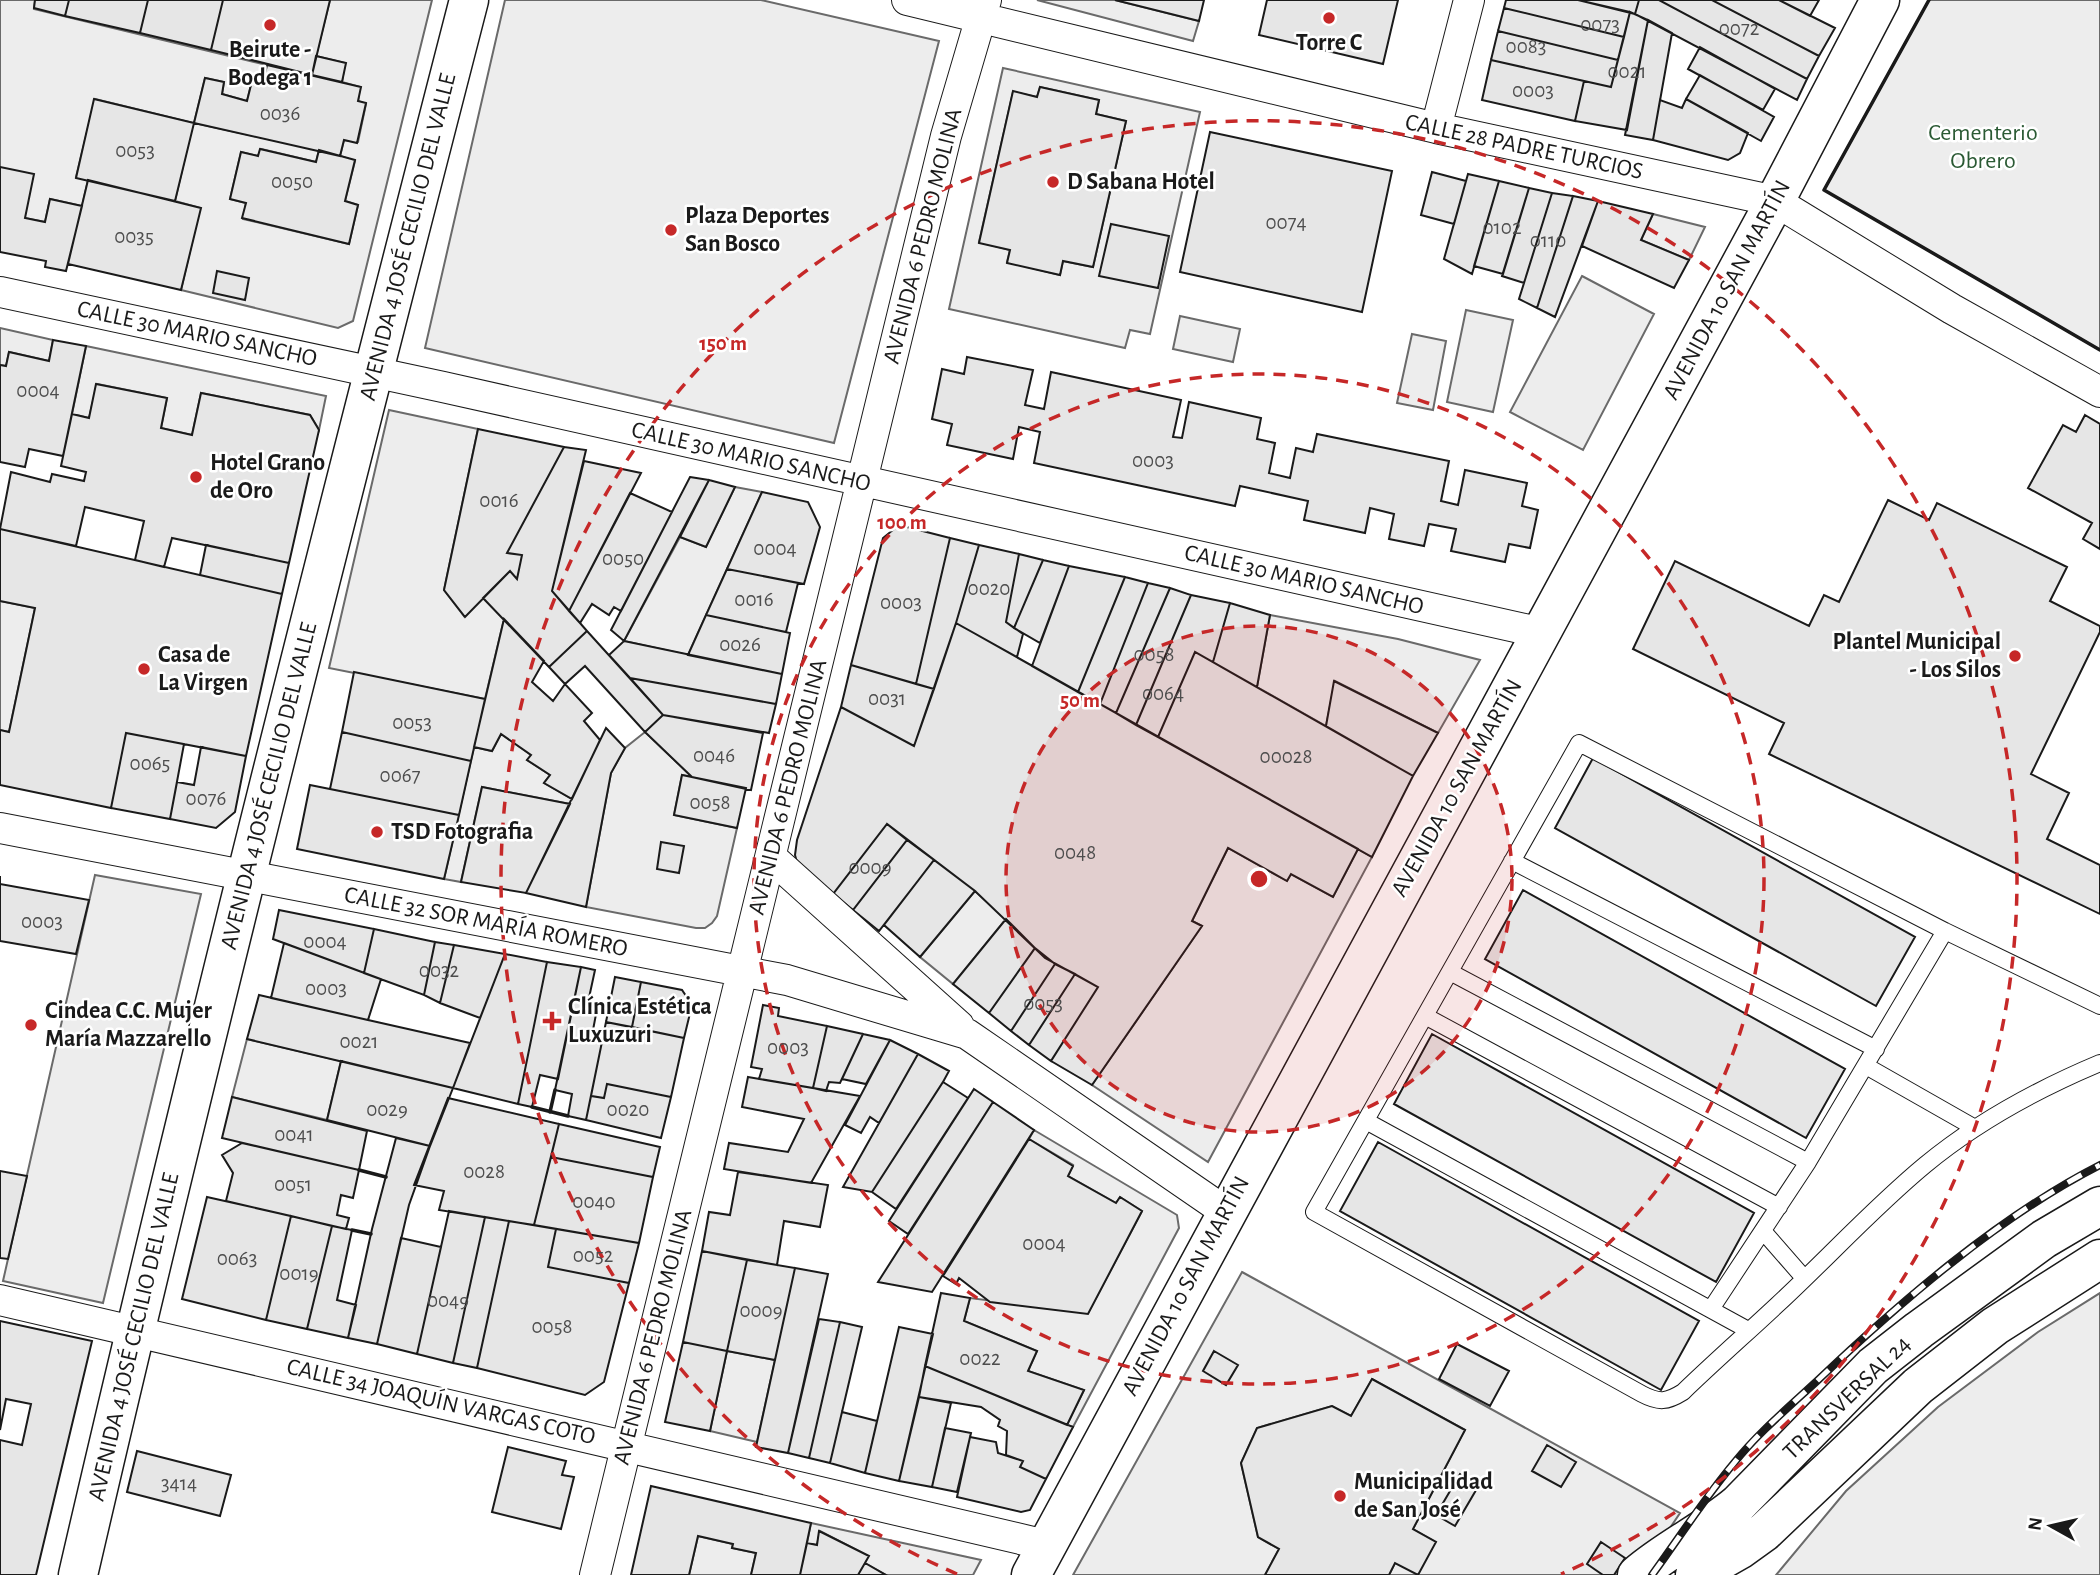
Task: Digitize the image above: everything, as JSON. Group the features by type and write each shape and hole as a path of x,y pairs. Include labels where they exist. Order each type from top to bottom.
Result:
{"street":[{"name":"AVENIDA 4 JOSÉ CECILIO DEL VALLE","path":"78,1575 245,876 469,0"},
{"name":"CALLE 28 PADRE TURCIOS","path":"907,0 983,9 1436,128 1775,201 1952,309 2100,392"},
{"path":"1436,128 1469,0"},
{"name":"AVENIDA 10 SAN MARTÍN","path":"1039,1560 1775,201 1880,0"},
{"name":"AVENIDA 6 PEDRO MOLINA","path":"595,1575 947,136 983,9"},
{"name":"CALLE 30 MARIO SANCHO","path":"0,292 374,372 1542,633"},
{"name":"CALLE 32 SOR MARÍA ROMERO","path":"0,828 799,983 967,1034"},
{"name":"CALLE 32 SOR MARÍA ROMERO","path":"772,859 967,1034 1226,1212"},
{"name":"TRANSVERSAL 24","path":"1637,1575 1648,1565 1718,1521 1873,1366 2044,1239 2100,1206"},
{"name":"TRANSVERSAL 24","path":"1696,1575 1764,1532 1918,1385 1995,1326 2100,1259"},
{"name":"CALLE 34 JOAQUÍN VARGAS COTO","path":"0,1300 626,1445 1039,1560"}],"lane":[{"path":"2100,1006 1945,931 1579,743 1314,1212 1642,1394 1656,1401 1670,1400 1683,1392 1926,1164 1975,1128 2024,1098 2100,1062"},
{"path":"1512,861 1876,1049"},
{"path":"1711,1309 1808,1162 1945,931"},
{"path":"1450,972 1808,1162"},
{"path":"1425,1016 1779,1206"},
{"path":"1866,1066 1975,1128"},
{"path":"1366,1121 1748,1330"},
{"path":"1763,1231 1804,1278"}],"shaded area":[{"path":"0,0 35,0 34,9 267,65 263,83 252,81 247,101 222,94 224,82 205,78 194,123 319,150 316,162 261,149 258,156 241,152 230,199 246,203 243,219 349,244 358,205 345,201 355,161 340,156 344,140 358,142 366,104 358,101 360,87 342,82 345,63 316,56 330,0 432,0 353,321 338,328 181,290 200,208 175,201 193,123 95,99 76,177 88,180 82,206 50,199 45,222 25,218 0,167"},
{"name":"Plaza Deportes San Bosco","path":"505,0 761,0 939,41 834,443 425,348"},
{"path":"1037,0 1115,0 1199,21 1193,41"},
{"name":"Cementerio Obrero","path":"1929,0 2100,0 2100,350 1824,190"},
{"path":"1003,68 1200,112 1150,334 1130,330 1125,348 949,309","holes":["1040,87 1099,100 1096,114 1126,121 1093,267 1063,261 1060,275 1007,262 1010,250 979,242 1013,92 1037,97"]},
{"path":"1653,214 1705,227 1689,260 1641,240"},
{"path":"1582,276 1654,314 1583,450 1510,412"},
{"path":"1466,310 1513,320 1493,412 1447,402"},
{"path":"1180,316 1240,329 1233,362 1173,349"},
{"path":"0,328 53,340 49,361 9,352 6,366 0,365"},
{"path":"1412,334 1446,341 1433,410 1397,403"},
{"path":"86,346 326,396 319,430 310,415 201,393 192,435 161,428 167,398 97,384 89,418 72,414"},
{"path":"389,410 478,429 444,590 464,616 483,598 504,619 485,699 329,668"},
{"path":"735,487 762,492 688,655 624,641 680,537 706,547"},
{"path":"0,601 35,608 9,732 0,730"},
{"path":"1270,615 1398,639 1480,660 1438,733 1335,681 1326,726 1257,687"},
{"path":"645,732 692,777 682,775 674,815 737,828 717,916 705,928 586,907 611,773 625,748"},
{"path":"501,734 531,755 527,760 550,775 544,783 572,799 570,804 482,787 461,882 444,879 474,747 492,751"},
{"path":"1228,848 1287,881 1291,874 1333,897 1358,849 1372,857 1208,1162 1092,1085 1202,926 1192,921"},
{"path":"95,875 201,894 103,1303 3,1281"},
{"path":"975,891 1006,919 953,984 920,957"},
{"path":"247,1039 341,1061 327,1120 232,1097"},
{"path":"1034,1130 1177,1215 1179,1228 1073,1427 1067,1425 1084,1390 1028,1371 1037,1351 964,1321 970,1298 1088,1313 1142,1211 1120,1197 1116,1203 1068,1176 1073,1165 1029,1139"},
{"path":"1242,1272 1680,1513 1658,1546 1626,1575 1389,1575 1395,1563 1435,1542 1413,1529 1465,1430 1372,1379 1351,1416 1332,1406 1257,1428 1241,1463 1258,1537 1279,1549 1265,1575 1073,1575"},
{"path":"2100,1293 2100,1575 1776,1575 1846,1491 1938,1407 2038,1332"},
{"path":"727,1351 775,1360 757,1442 710,1431"},
{"path":"811,1523 981,1560 973,1575 886,1575 865,1563 868,1556 820,1531 817,1545 807,1543"},
{"path":"698,1536 733,1544 732,1548 756,1553 751,1575 689,1575"}],"building":[{"path":"35,0 69,0 65,16 34,8"},
{"path":"69,0 148,0 140,33 65,16"},
{"path":"148,0 223,0 211,50 140,33"},
{"name":"Beirute - Bodega 1","path":"223,0 330,0 312,75 211,50"},
{"path":"1115,0 1204,0 1199,21"},
{"name":"Torre C","path":"1267,0 1398,0 1383,64 1259,35"},
{"path":"1506,0 1578,0 1630,12 1624,37 1504,8"},
{"path":"1578,0 1639,0 1635,14"},
{"path":"1639,0 1659,0 1807,79 1797,100 1635,14"},
{"path":"1659,0 1712,0 1819,56 1807,79"},
{"path":"1712,0 1779,0 1835,28 1819,56"},
{"path":"1779,0 1819,0 1810,16"},
{"path":"1504,8 1624,37 1618,60 1498,31"},
{"path":"1630,12 1648,20 1627,130 1575,121 1584,81 1611,87"},
{"path":"1648,20 1672,33 1653,140 1625,135"},
{"path":"1498,31 1618,60 1611,87 1491,60"},
{"path":"1700,47 1775,89 1763,110 1688,69"},
{"path":"316,56 346,63 342,82 312,75"},
{"path":"1491,60 1584,81 1575,121 1482,100"},
{"path":"267,65 361,87 358,101 366,103 357,143 344,140 340,156 194,123 205,78 224,82 222,94 247,101 252,81 263,83"},
{"path":"1700,75 1774,117 1761,141 1686,99"},
{"name":"D Sabana Hotel","path":"1040,87 1099,100 1096,114 1126,121 1093,267 1063,261 1060,275 1007,263 1010,250 979,243 1013,91 1037,97"},
{"path":"94,99 194,123 175,201 76,178"},
{"path":"1686,99 1748,133 1740,153 1728,160 1653,140 1660,100 1682,108"},
{"path":"1210,132 1392,171 1362,312 1180,272"},
{"path":"260,149 316,162 319,150 355,160 345,201 358,205 349,244 242,218 246,203 230,199 241,152 258,156"},
{"path":"0,167 34,174 25,218 45,222 50,199 82,206 66,271 45,267 46,261 0,252"},
{"path":"1432,172 1466,181 1454,224 1421,215"},
{"path":"1468,174 1499,181 1472,274 1444,259"},
{"path":"88,180 201,208 181,290 68,264"},
{"path":"1499,181 1529,188 1503,274 1474,266"},
{"path":"1529,188 1552,193 1524,283 1502,276"},
{"path":"1552,193 1573,196 1537,308 1519,299"},
{"path":"1573,196 1598,201 1555,317 1537,308"},
{"path":"1598,201 1653,214 1641,240 1689,260 1674,288 1582,246"},
{"path":"1111,224 1169,236 1158,288 1099,276"},
{"path":"217,271 249,278 245,300 213,293"},
{"path":"53,340 86,346 63,456 29,449 25,467 0,462 0,365 6,366 9,352 49,361"},
{"path":"967,357 1033,370 1025,405 1044,409 1051,372 1181,400 1173,437 1182,438 1189,402 1261,418 1257,439 1275,443 1269,473 1290,478 1296,448 1313,452 1317,434 1449,461 1441,501 1458,505 1465,470 1527,483 1522,506 1538,510 1530,548 1509,544 1505,562 1451,551 1456,529 1429,524 1424,546 1389,539 1394,514 1370,508 1365,533 1304,520 1308,501 1240,486 1235,506 1034,463 1040,432 1019,427 1013,459 947,445 952,424 932,419 942,369 964,374"},
{"name":"Hotel Grano de Oro","path":"96,384 167,398 161,428 192,435 201,393 310,415 319,430 289,563 172,538 164,567 135,560 144,521 85,507 76,546 0,529 11,472 50,482 52,474 84,481 86,472 61,466 72,414 89,418"},
{"path":"2085,415 2100,424 2100,549 2083,539 2092,523 2028,488 2063,425 2076,432"},
{"path":"478,429 564,447 507,553 522,555 517,579 510,571 465,617 444,590"},
{"path":"564,447 586,450 552,591 587,631 549,667 483,598 510,571 517,579 522,555 507,553"},
{"path":"584,461 641,473 569,611 552,591"},
{"path":"690,477 709,480 624,641 611,630"},
{"path":"709,480 735,487 706,547 680,537"},
{"path":"762,492 808,502 820,527 804,584 727,569"},
{"path":"630,493 672,512 621,611 614,607 609,615 592,604 580,623 569,611"},
{"path":"1888,500 1929,520 1937,503 2067,567 2050,601 2100,626 2100,632 2031,774 2069,793 2047,839 2100,865 2100,914 1769,754 1784,723 1633,649 1675,561 1809,626 1824,595 1839,602"},
{"path":"899,525 950,538 916,684 851,665 883,538"},
{"name":"Casa de La Virgen","path":"0,529 282,594 246,756 126,733 111,808 0,785 0,730 9,732 35,608 0,601"},
{"path":"950,538 979,545 934,689 916,684"},
{"path":"206,545 289,563 282,594 200,575"},
{"path":"979,545 1019,554 1006,622 1023,634 1017,657 956,623"},
{"path":"1019,554 1043,560 1014,628 1006,622"},
{"path":"1043,560 1069,566 1040,643 1014,628"},
{"path":"1069,566 1125,577 1078,692 1032,666"},
{"path":"727,569 798,583 786,632 706,615"},
{"path":"1125,577 1148,583 1100,704 1078,692"},
{"path":"1148,583 1170,588 1116,713 1100,704"},
{"path":"1170,588 1191,595 1136,725 1116,713"},
{"path":"1191,595 1230,603 1213,662 1195,652 1158,737 1136,725"},
{"path":"1230,603 1270,615 1257,687 1213,662"},
{"path":"706,615 790,633 782,674 688,655"},
{"path":"504,619 544,661 532,682 553,701 565,684 592,713 584,721 600,740 572,799 544,783 550,775 527,760 531,755 501,734 492,751 474,747"},
{"path":"956,623 1358,849 1333,897 1291,874 1287,881 1228,848 1192,921 1202,926 1092,1085 1051,1061 1098,987 1045,958 975,891 887,824 833,894 798,866 795,855 797,840 841,707 914,746"},
{"path":"587,631 663,715 645,732 585,666 565,684 549,667"},
{"path":"624,641 782,674 776,704 630,678 609,655"},
{"path":"1195,652 1413,776 1372,857 1158,737"},
{"path":"851,665 934,689 914,746 841,707"},
{"path":"354,672 485,699 471,761 342,732"},
{"path":"630,678 776,704 769,733 663,715"},
{"path":"1334,681 1438,733 1413,776 1326,726"},
{"path":"663,715 763,733 751,790 692,777 645,732"},
{"path":"606,728 625,748 611,773 586,907 526,893"},
{"path":"342,732 471,761 459,815 330,789"},
{"path":"126,733 184,744 170,819 111,808"},
{"path":"201,747 246,756 235,812 216,828 170,819 177,782 194,785"},
{"path":"1593,758 1915,937 1876,1006 1555,828"},
{"path":"682,775 746,788 737,828 674,815"},
{"name":"TSD Fotografia","path":"310,785 459,815 444,879 297,849"},
{"path":"482,787 570,804 526,893 461,882"},
{"path":"887,824 907,840 853,910 833,894"},
{"path":"907,840 934,860 879,931 853,910"},
{"path":"661,842 684,846 679,873 657,869"},
{"path":"934,860 975,891 920,957 884,925"},
{"path":"0,884 89,900 76,954 0,941"},
{"path":"1523,890 1845,1069 1806,1138 1485,959"},
{"path":"279,910 374,929 364,973 273,939"},
{"path":"1006,919 1035,948 989,1013 953,984"},
{"path":"374,929 435,942 424,995 364,973"},
{"path":"435,942 454,945 440,1003 424,995"},
{"path":"284,943 381,979 368,1020 271,998"},
{"path":"454,945 505,954 480,1018 440,1003"},
{"path":"1035,948 1055,964 1011,1031 989,1013"},
{"path":"505,954 547,962 518,1104 453,1088"},
{"name":"Clínica Estética Luxuzuri","path":"547,962 581,967 558,1079 540,1075 532,1107 518,1104"},
{"path":"1055,964 1075,974 1029,1045 1011,1031"},
{"path":"581,967 595,970 587,1007 597,1009 593,1030 604,1032 586,1120 568,1116 572,1094 555,1090"},
{"path":"1075,974 1098,987 1051,1061 1029,1045"},
{"path":"615,977 641,982 632,1027 606,1022"},
{"path":"641,982 682,990 692,1005 684,1038 632,1027"},
{"path":"259,995 470,1043 453,1088 247,1039"},
{"path":"763,1005 779,1008 778,1016 827,1026 813,1088 759,1079 762,1069 751,1067"},
{"path":"606,1022 684,1038 671,1097 607,1084 604,1098 591,1096"},
{"path":"827,1026 863,1034 840,1083 829,1082 826,1091 813,1088"},
{"path":"863,1034 890,1040 866,1084 842,1079"},
{"path":"1432,1034 1754,1213 1716,1282 1394,1104"},
{"path":"890,1040 918,1054 879,1123 870,1117 861,1133 845,1125"},
{"path":"918,1054 949,1071 943,1082 872,1192 843,1187"},
{"path":"341,1061 453,1088 430,1146 327,1120"},
{"path":"748,1077 860,1096 811,1183 724,1169 729,1143 788,1152 804,1119 742,1107"},
{"path":"943,1082 968,1098 896,1209 872,1192"},
{"path":"607,1084 671,1097 661,1138 586,1120 591,1096 604,1098"},
{"path":"974,1089 993,1102 908,1234 889,1221"},
{"path":"232,1097 367,1131 359,1170 222,1138"},
{"path":"448,1098 559,1124 534,1225 439,1210 444,1191 414,1185"},
{"path":"993,1102 1034,1130 932,1292 878,1282"},
{"path":"559,1124 660,1147 653,1177 551,1157"},
{"path":"396,1138 430,1146 409,1205 377,1344 348,1338 372,1229"},
{"path":"1029,1139 1073,1166 1068,1176 1116,1203 1120,1197 1142,1211 1088,1314 990,1302 959,1278 956,1284 943,1276"},
{"path":"1378,1142 1699,1321 1661,1390 1340,1211"},
{"path":"242,1143 359,1170 353,1198 341,1195 337,1215 349,1218 346,1229 226,1201 233,1173 222,1155"},
{"path":"551,1157 653,1177 639,1243 534,1225"},
{"path":"0,1171 27,1176 8,1259 0,1258"},
{"path":"738,1172 828,1185 820,1227 784,1221 777,1265 702,1251 709,1212 730,1215"},
{"path":"207,1197 291,1216 266,1320 182,1299"},
{"path":"449,1211 485,1217 453,1363 417,1354"},
{"path":"291,1216 332,1226 307,1329 266,1320"},
{"path":"485,1217 509,1221 477,1368 453,1363"},
{"path":"509,1221 556,1229 548,1267 629,1283 604,1382 585,1395 477,1368"},
{"path":"332,1226 352,1230 337,1300 356,1305 348,1338 307,1329"},
{"path":"556,1229 639,1243 629,1283 548,1267"},
{"path":"401,1238 441,1247 417,1354 377,1344"},
{"path":"702,1251 747,1260 727,1351 683,1342"},
{"path":"747,1260 795,1268 775,1360 727,1351"},
{"path":"795,1268 828,1274 788,1453 756,1447"},
{"path":"941,1293 970,1298 964,1321 1037,1351 1028,1371 1084,1390 1067,1425 925,1366"},
{"path":"819,1319 840,1322 809,1458 788,1453"},
{"path":"0,1321 92,1341 36,1575 0,1575 0,1440 22,1445 31,1404 6,1399 0,1430"},
{"path":"840,1322 862,1327 830,1463 809,1458"},
{"path":"899,1327 933,1334 899,1481 865,1473"},
{"path":"683,1342 727,1351 710,1431 665,1422"},
{"path":"1457,1344 1509,1371 1490,1406 1439,1379"},
{"path":"1214,1351 1238,1365 1226,1385 1203,1371"},
{"path":"925,1366 1073,1427 1046,1479 1020,1467 1023,1461 1006,1455 1007,1431 998,1426 1000,1420 981,1407 919,1397"},
{"name":"Municipalidad de San José","path":"1372,1379 1465,1430 1413,1529 1436,1542 1418,1575 1395,1563 1389,1575 1265,1575 1279,1549 1258,1537 1241,1463 1257,1428 1332,1406 1351,1416"},
{"path":"919,1397 951,1403 932,1487 899,1481"},
{"path":"842,1412 877,1421 865,1473 830,1463"},
{"path":"945,1428 971,1433 957,1492 932,1487"},
{"path":"970,1437 996,1442 998,1453 1023,1461 1020,1467 1046,1479 1030,1510 1021,1512 957,1497"},
{"path":"1547,1445 1576,1462 1561,1487 1532,1471"},
{"path":"508,1447 566,1461 562,1475 574,1477 561,1529 492,1512"},
{"path":"137,1451 231,1475 220,1516 127,1492"},
{"path":"1460,1474 1479,1485 1455,1526 1436,1515"},
{"path":"651,1486 811,1523 800,1575 751,1575 756,1553 732,1548 733,1544 698,1536 689,1575 631,1575"},
{"path":"819,1531 869,1556 858,1575 800,1575 807,1543 817,1545"},
{"path":"1601,1542 1625,1558 1614,1575 1603,1575 1587,1564"},
{"path":"865,1563 886,1575 858,1575"}],"railway":[{"path":"1652,1575 1712,1490 1743,1452 1849,1351 1916,1292 1987,1236 2062,1186 2100,1165"}],"wall":[{"path":"1929,0 1824,190 2100,350"},
{"path":"550,1112 555,1090"},
{"path":"532,1107 568,1116"},
{"path":"359,1170 386,1177"},
{"path":"352,1230 371,1234"}],"place":[{"name":"Torre C","path":"1329,18"},
{"name":"Beirute - Bodega 1","path":"270,25"},
{"name":"D Sabana Hotel","path":"1053,182"},
{"name":"Plaza Deportes San Bosco","path":"671,230"},
{"name":"Hotel Grano de Oro","path":"196,477"},
{"name":"Plantel Municipal - Los Silos","path":"2015,656"},
{"name":"Casa de La Virgen","path":"144,669"},
{"name":"TSD Fotografia","path":"377,832"},
{"name":"Clínica Estética Luxuzuri","path":"552,1021"},
{"name":"Cindea C.C. Mujer María Mazzarello","path":"31,1025"},
{"name":"Municipalidad de San José","path":"1340,1496"}]}
